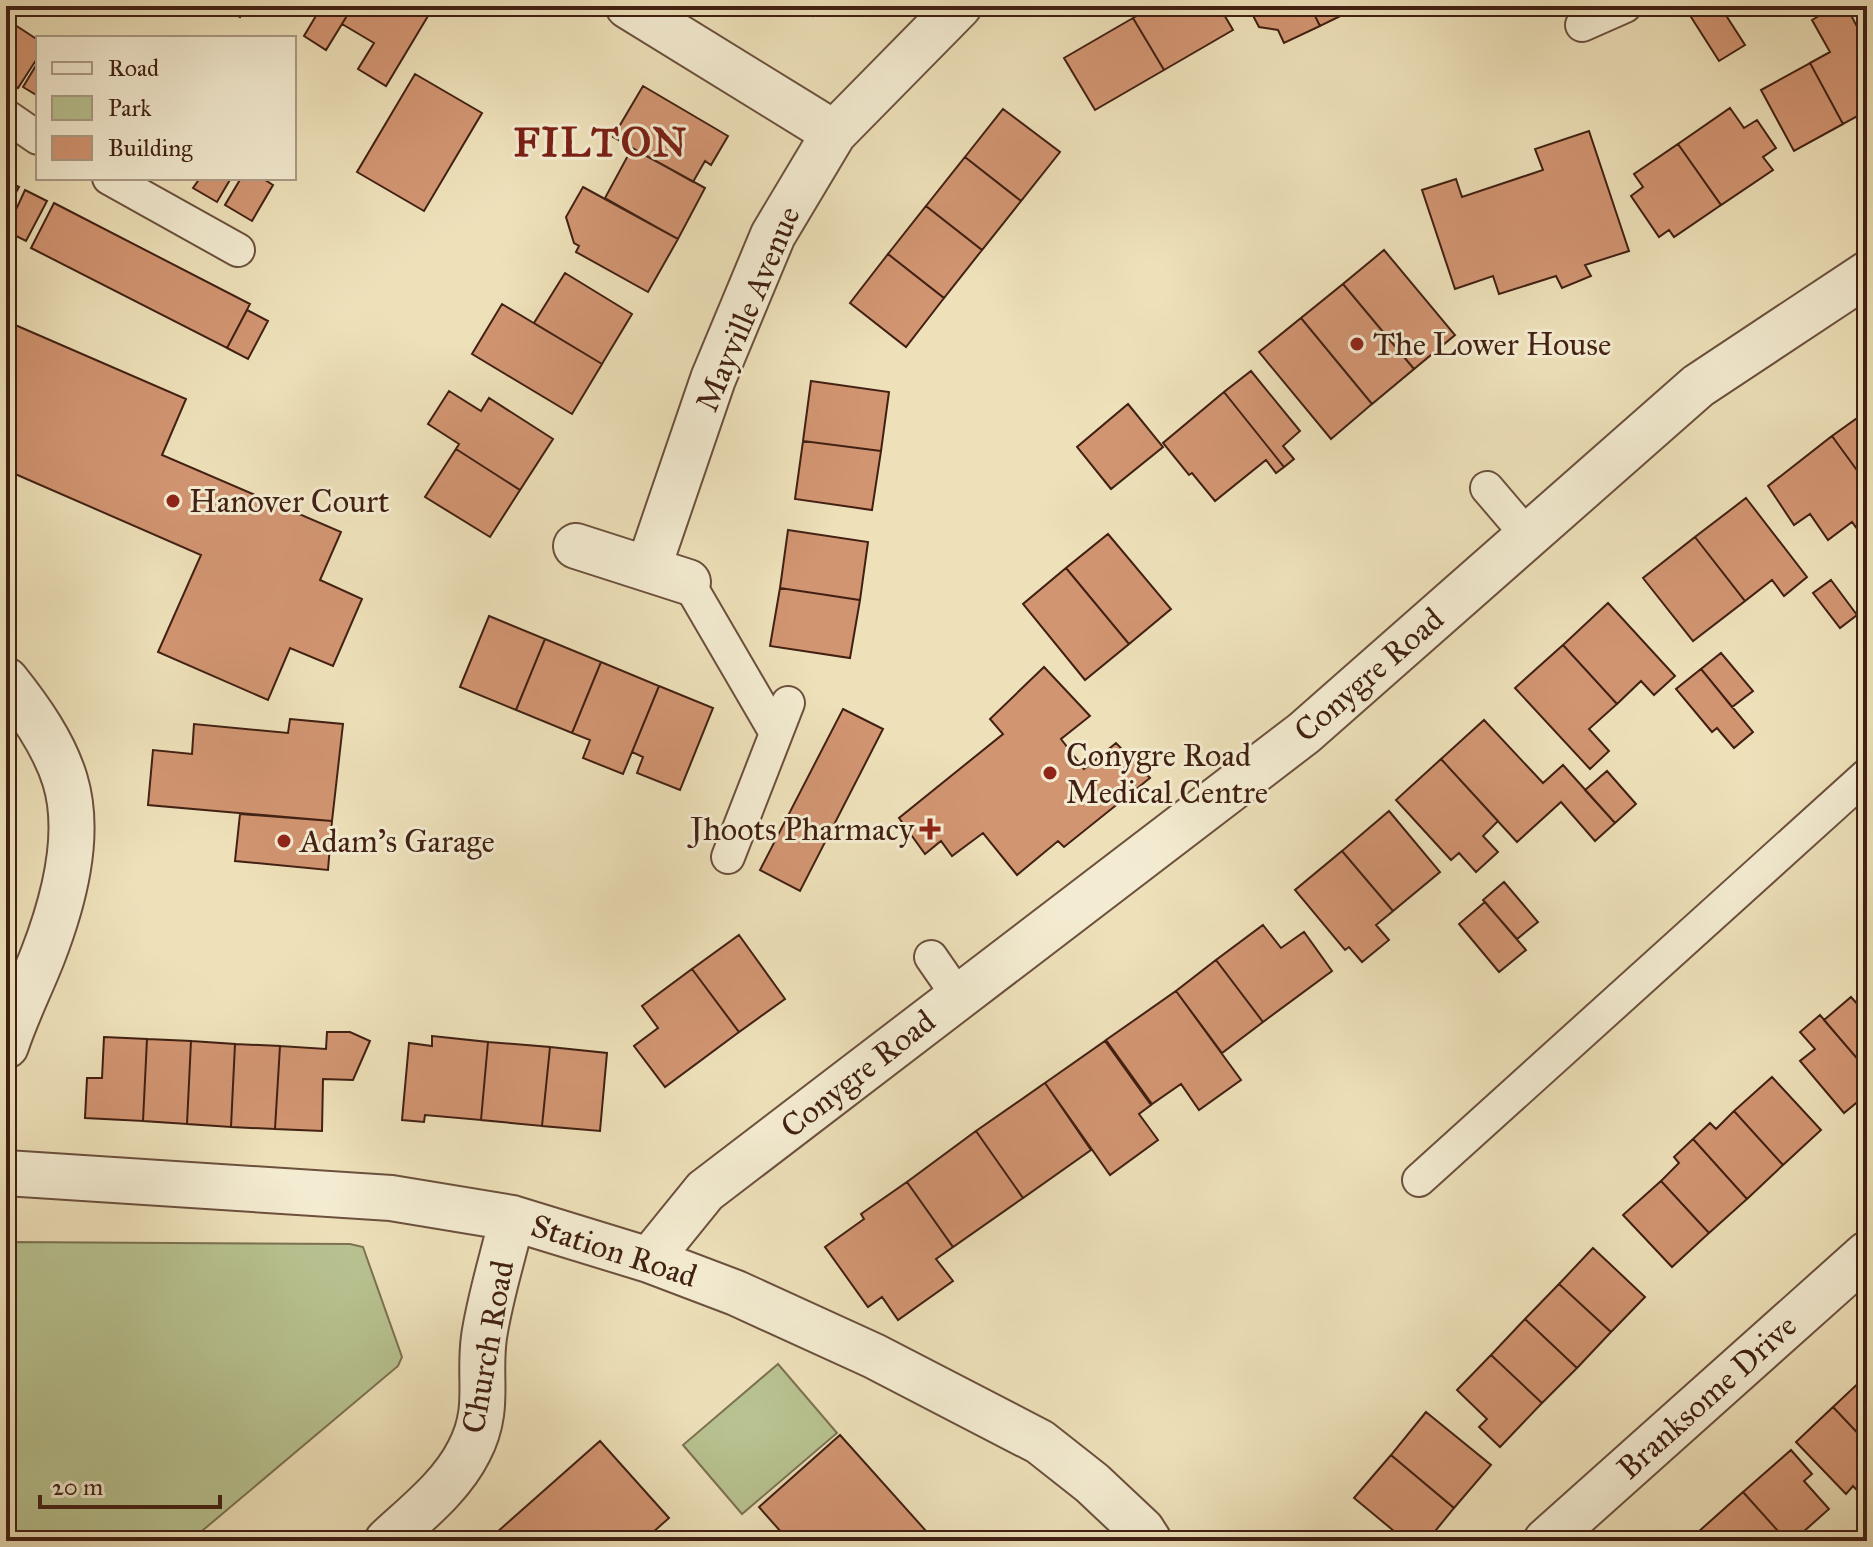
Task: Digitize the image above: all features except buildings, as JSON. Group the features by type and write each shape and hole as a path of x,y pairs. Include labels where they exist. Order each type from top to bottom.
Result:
{"street":[{"path":"628,6 834,133"},
{"name":"Mayville Avenue","path":"668,575 713,379 773,235 834,133 959,6"},
{"name":"Conygre Road","path":"649,1260 705,1191 1304,733 1698,386 1867,274"},
{"path":"576,546 668,575"},
{"path":"6,680 24,702 55,753 66,782 71,815 70,855 56,918 6,1046"},
{"name":"Station Road","path":"6,1173 391,1198 512,1218 649,1260 736,1293 874,1356 1040,1442 1092,1483 1142,1530 1149,1541"},
{"name":"Church Road","path":"387,1541 443,1488 471,1448 483,1406 484,1338 512,1218"},
{"name":"Branksome Drive","path":"1546,1541 1867,1254"}],"lane":[{"path":"1582,25 1625,6"},
{"path":"6,116 36,137"},
{"path":"113,180 238,250"},
{"path":"1487,488 1528,536"},
{"path":"668,575 776,733"},
{"path":"728,857 788,703"},
{"path":"1419,1180 1867,775"},
{"path":"931,957 958,996"}],"green space":[{"path":"6,1242 350,1244 363,1247 402,1357 398,1366 190,1541 6,1541"},
{"path":"778,1364 837,1433 742,1514 683,1445"}],"place":[{"name":"The Lower House","path":"1357,344"},
{"name":"Hanover Court","path":"173,501"},
{"name":"Conygre Road Medical Centre","path":"1050,773"},
{"name":"Jhoots Pharmacy","path":"930,829"},
{"name":"Adam's Garage","path":"284,841"}],"district":[{"name":"FILTON","path":"601,142"}]}
